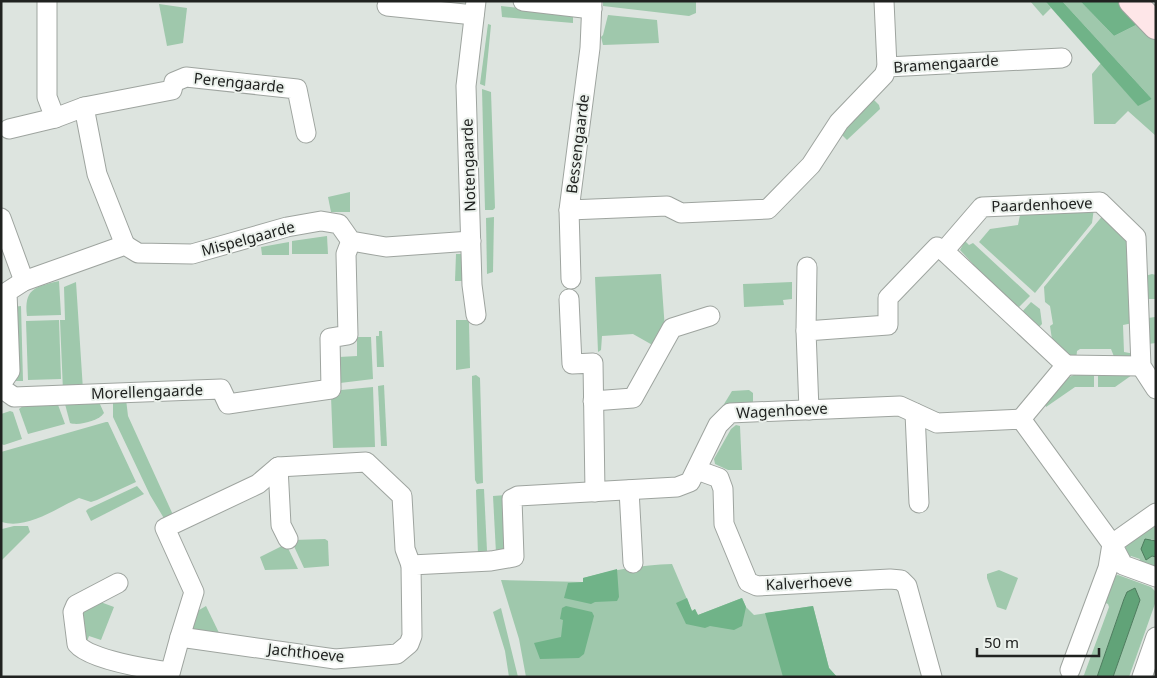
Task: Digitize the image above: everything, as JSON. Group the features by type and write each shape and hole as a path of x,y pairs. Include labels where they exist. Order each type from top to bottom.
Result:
{"main road":[{"path":"1132,1 1156,26"}],"street":[{"path":"47,1 47,96 55,118"},
{"path":"523,1 592,5"},
{"path":"884,1 887,67"},
{"name":"Bessengaarde","path":"571,279 569,210 590,48 592,5"},
{"name":"Notengaarde","path":"387,6 475,8 466,86 472,285 476,315"},
{"name":"Bramengaarde","path":"569,210 667,206 681,213 768,209 811,165 839,122 884,75 887,67 1062,58"},
{"name":"Perengaarde","path":"84,107 172,90 174,82 186,77 297,89 306,133"},
{"path":"1,384 10,371 7,292 24,281 125,245 97,174 84,107 55,118 9,129"},
{"name":"Paardenhoeve","path":"806,331 888,325 888,298 937,247 944,250 982,207 1100,202 1136,237 1140,366"},
{"path":"1,218 24,281"},
{"name":"Mispelgaarde","path":"125,245 138,253 192,254 287,226 321,221 339,224 351,241"},
{"path":"351,241 386,247 471,241"},
{"name":"Morellengaarde","path":"1,388 14,396 221,389 228,404 331,389 330,338 348,335 346,254 351,241"},
{"path":"944,250 1066,365 1140,366 1156,388"},
{"path":"807,267 806,331 809,410"},
{"path":"570,299 572,364 593,363 595,492"},
{"path":"593,401 633,398 672,328 710,316"},
{"path":"1066,365 1021,420 1112,544 1123,566 1156,577"},
{"name":"Wagenhoeve","path":"411,565 492,561 514,557 512,499 518,496 677,487 690,482 718,425 730,413 900,406 937,424 1021,420"},
{"path":"915,413 919,503"},
{"name":"Jachthoeve","path":"180,637 335,658 397,654 409,644 412,636 411,565 405,549 402,496 366,462 278,467"},
{"path":"278,467 281,525 288,539"},
{"path":"118,583 76,605 73,612 77,644 91,652 133,667 170,674 194,592 165,528 258,484 278,467"},
{"name":"Kalverhoeve","path":"697,470 719,478 723,489 724,524 748,582 756,586 901,580 907,586 932,677"},
{"path":"629,490 633,563"},
{"path":"1070,670 1108,568 1112,544 1156,513"},
{"path":"1142,677 1156,637"}],"shaded area":[{"path":"603,1 696,1 696,13 689,16 603,6"},
{"path":"1030,1 1045,1 1051,8 1043,16"},
{"path":"1045,1 1062,1 1152,99 1138,106"},
{"path":"1062,1 1080,1 1114,36 1142,22 1156,37 1156,136 1128,111 1115,124 1094,124 1092,74 1101,63 1138,105 1152,99"},
{"path":"1080,1 1120,1 1142,22 1114,36"},
{"path":"159,4 187,8 183,43 167,46"},
{"path":"501,6 573,14 573,23 502,17"},
{"path":"608,15 657,20 659,43 603,45 601,37"},
{"path":"488,24 491,25 485,86 480,84"},
{"path":"482,89 491,92 495,208 493,210 485,210"},
{"path":"871,97 879,105 880,109 847,140 839,132"},
{"path":"350,192 350,212 331,212 328,197"},
{"path":"1094,208 1092,223 1035,293 979,242 990,229 1018,225 1020,215 1045,214 1046,210"},
{"path":"1104,214 1129,238 1133,323 1123,325 1124,352 1135,354 1134,358 1115,359 1111,349 1080,349 1077,351 1076,361 1053,346 1050,326 1053,324 1050,306 1045,302 1044,287"},
{"path":"494,217 493,272 487,274 486,218"},
{"path":"327,236 328,254 292,254 292,241"},
{"path":"965,241 969,245 973,243 1030,296 1016,310 970,267 973,264 960,250"},
{"path":"289,242 289,255 262,255 261,247"},
{"path":"456,254 463,254 463,281 455,281"},
{"path":"661,274 665,330 656,347 633,334 602,336 601,350 598,352 595,277"},
{"path":"1156,275 1156,299 1147,299 1145,276"},
{"path":"59,281 61,315 27,316 27,300 32,291 43,285"},
{"path":"76,282 83,390 63,391 60,320 65,320 64,287"},
{"path":"792,282 792,299 783,300 784,305 744,307 743,284"},
{"path":"1031,302 1040,309 1042,324 1036,330 1020,314"},
{"path":"21,306 23,381 15,381 13,307"},
{"path":"1155,317 1156,343 1148,344 1148,318"},
{"path":"59,320 61,379 28,380 26,321"},
{"path":"456,320 467,320 469,322 470,368 456,370"},
{"path":"379,331 382,331 384,367 377,367 376,336 379,336"},
{"path":"357,337 371,337 373,379 340,383 339,357 357,356"},
{"path":"1129,373 1132,375 1115,387 1098,387 1098,376 1101,374"},
{"path":"1076,374 1094,374 1094,387 1075,387 1046,407 1045,405 1065,379"},
{"path":"476,375 480,378 483,483 477,484 475,480 472,383 472,376"},
{"path":"384,385 387,446 381,446 378,386"},
{"path":"373,387 375,447 333,448 331,396 340,395 341,390"},
{"path":"749,390 753,393 753,403 721,409 732,391"},
{"path":"126,399 128,416 174,517 165,520 150,495 113,417 113,403 115,400"},
{"path":"57,402 65,424 28,434 19,409 23,406"},
{"path":"99,402 104,413 101,416 88,422 70,423 65,404"},
{"path":"13,412 22,439 4,445 1,444 1,414"},
{"path":"108,422 136,482 91,502 79,498 31,521 11,524 2,522 1,452"},
{"path":"736,425 740,426 742,470 728,470 715,464 714,459 731,429"},
{"path":"137,486 144,494 91,521 86,511 88,509"},
{"path":"484,489 487,551 478,556 476,490"},
{"path":"506,495 504,551 496,553 493,496"},
{"path":"1156,523 1156,541 1151,539 1152,556 1156,557 1156,570 1138,563 1140,559 1131,556 1129,559 1125,550 1127,543"},
{"path":"14,526 28,526 30,532 1,561 2,529"},
{"path":"325,539 328,541 329,566 304,568 292,542 293,540"},
{"path":"1145,539 1156,541 1156,557 1152,556 1146,560 1141,549"},
{"path":"286,544 298,569 265,570 260,557"},
{"path":"672,564 692,611 695,609 698,615 742,598 746,607 754,615 813,606 829,668 837,677 526,677 519,639 501,580 583,582 583,578 616,570"},
{"path":"617,569 619,597 617,601 595,602 591,604 564,598 568,583 583,582 583,578"},
{"path":"999,570 1018,578 1006,610 997,607 987,578 987,574"},
{"path":"1118,575 1151,587 1156,592 1156,601 1129,677 1113,677 1140,600 1133,589 1127,592 1124,599 1097,677 1082,677 1109,607 1108,604 1101,601 1114,576"},
{"path":"1135,588 1140,600 1113,677 1097,677 1124,599 1127,592"},
{"path":"687,598 692,611 695,609 698,615 742,598 746,607 742,626 734,630 710,626 705,628 686,624 676,603"},
{"path":"95,600 114,607 101,640 89,636 86,644 80,607"},
{"path":"206,606 222,639 195,633 192,629 194,613"},
{"path":"566,606 592,612 594,616 584,654 579,658 540,659 534,643 561,637 563,620 560,619 562,608"},
{"path":"813,606 829,668 837,677 783,677 765,613"},
{"path":"501,608 518,677 509,677 505,651 493,612"},
{"path":"1063,670 1082,677 1061,677"}]}
